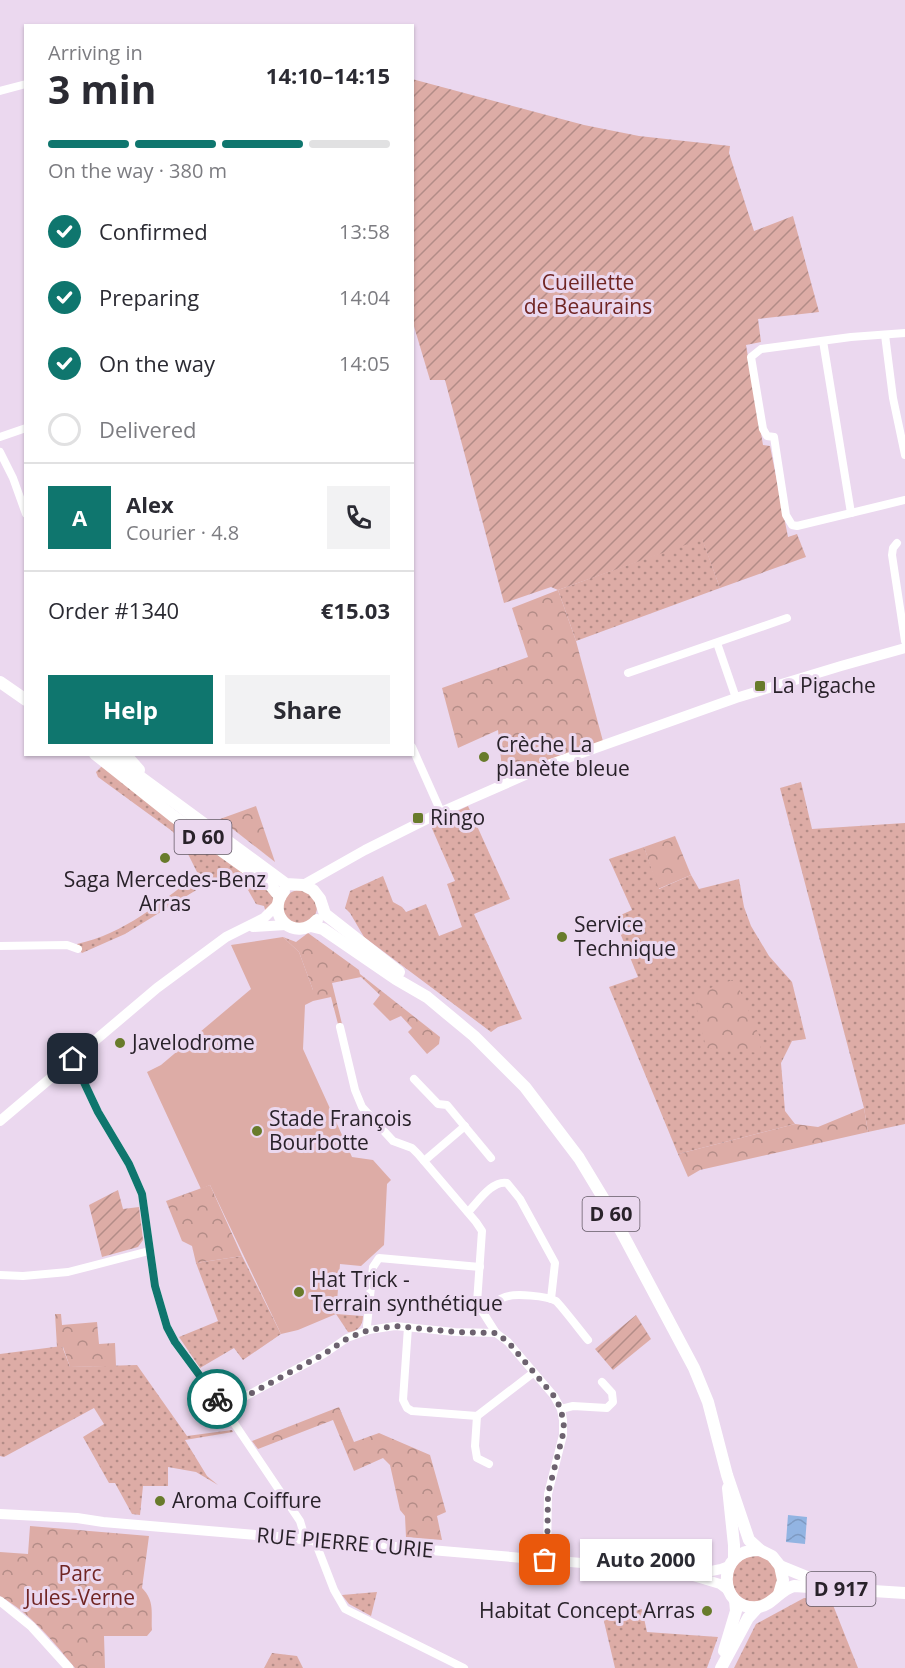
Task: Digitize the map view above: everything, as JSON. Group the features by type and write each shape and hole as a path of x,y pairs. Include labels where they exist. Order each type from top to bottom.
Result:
{"main road":[{"path":"0,1121 122,1016 189,964 226,937 264,918 286,890 333,869 365,850 441,812 548,765 736,698 905,648"},
{"path":"0,675 24,692"},
{"path":"0,682 24,699"},
{"name":"D 60","path":"98,756 173,816 271,885 279,901"},
{"name":"D 60","path":"112,756 286,884 299,886"},
{"path":"127,756 178,804"},
{"path":"247,927 286,925 299,929 312,926 318,918 321,885 333,869"},
{"path":"299,886 310,888 320,902"},
{"path":"279,901 279,914 286,925"},
{"name":"D 60","path":"320,902 333,922 410,980 512,1072 579,1158 694,1368 708,1402 727,1475 749,1540 760,1550"},
{"name":"D 60","path":"312,926 323,929 396,979 427,997"},
{"name":"D 60","path":"727,1475 734,1545 731,1562"},
{"name":"RUE PIERRE CURIE","path":"0,1514 77,1518 690,1575 720,1584 732,1595"},
{"path":"720,1668 735,1616 732,1595 726,1582 731,1562 746,1551 760,1550 772,1556 780,1566 783,1580 778,1594 766,1605 750,1607 732,1595"},
{"name":"RUE PIERRE CURIE","path":"690,1575 721,1569 731,1562"},
{"name":"D 917","path":"780,1566 807,1577 905,1587"},
{"name":"D 917","path":"778,1594 788,1588 801,1586 905,1593"},
{"path":"720,1668 748,1618 758,1607"}],"street":[{"path":"0,91 24,85"},
{"path":"905,333 761,349 751,357 763,429 767,436 774,437 786,515 792,525 797,526 905,500"},
{"path":"885,335 893,398 898,412 905,455"},
{"path":"823,341 851,513"},
{"path":"0,437 24,429"},
{"path":"0,452 14,478 24,508"},
{"path":"897,543 892,548 892,555 905,641"},
{"path":"628,673 787,618"},
{"path":"717,643 736,698"},
{"path":"414,751 441,812"},
{"path":"0,946 67,945 78,949"},
{"path":"340,1027 355,1090 362,1107 393,1141 412,1148 482,1231 477,1303 496,1333 508,1342 554,1396 561,1409 563,1434 548,1494 547,1560"},
{"path":"73,1059 98,1112 129,1164 142,1194 155,1286 167,1327 175,1342 224,1408 300,1521 303,1539"},
{"path":"414,1079 438,1104 447,1105 491,1158"},
{"path":"421,1158 465,1126"},
{"path":"468,1212 495,1185 501,1181 507,1183 520,1199 555,1263 551,1299"},
{"path":"0,1275 22,1276 68,1272 149,1251"},
{"path":"369,1330 367,1326 373,1267 379,1258 480,1267"},
{"path":"482,1312 506,1296 551,1299 558,1302 588,1340"},
{"path":"224,1408 348,1338 369,1330 395,1326 496,1333"},
{"path":"408,1327 403,1400 407,1408 412,1411 477,1416 533,1372"},
{"path":"561,1409 573,1406 607,1408 613,1402 612,1393 602,1382"},
{"path":"477,1416 475,1446 477,1458 489,1464"},
{"path":"315,1540 334,1590 345,1608 464,1668"},
{"path":"0,1601 31,1626 69,1668"}],"green space":[{"name":"Cueillette de Beaurains","path":"414,80 584,125 639,136 730,146 729,153 754,231 793,216 819,312 758,319 761,342 746,345 763,445 770,446 788,537 797,534 806,557 720,588 702,539 558,590 551,587 504,603 445,380 430,380 414,326"},
{"path":"702,538 720,588 576,641 558,590"},
{"path":"558,590 576,641 604,745 506,783 502,769 498,730 458,748 442,688 528,657 512,608"},
{"path":"103,765 266,886 275,900 266,913 264,906 256,904 248,890 237,881 206,884 125,934 82,953 77,944 111,933 126,925 156,906 198,874 181,840 172,831 98,777 96,772"},
{"path":"801,782 812,829 905,823 905,1124 868,1132 864,1108 780,788"},
{"path":"256,806 275,862 220,819"},
{"path":"468,806 510,899 474,914 522,1019 498,1027 491,1032 364,937 345,908 350,891 383,876 393,902 406,912 426,904 439,936 462,927 447,884 455,881 430,824"},
{"path":"675,836 691,875 658,889 644,847"},
{"path":"644,847 659,889 691,875 699,889 739,879 744,907 751,926 769,956 792,982 806,1039 792,1041 781,1063 785,1111 795,1124 678,1154 609,987 638,977 614,918 632,910 609,859"},
{"path":"300,890 312,895 317,907 312,919 300,924 288,919 283,907 288,895"},
{"path":"308,933 359,970 360,974 440,1037 439,1044 427,1054 408,1032 412,1028 401,1016 390,1021 373,1004 380,995 361,977 332,983 342,1024 338,1024 331,997 313,1001 313,990 299,952 283,937 296,942"},
{"name":"Stade François Bourbotte","path":"283,937 299,952 313,990 313,1001 305,1005 303,1049 352,1157 373,1160 391,1180 387,1184 384,1245 361,1266 340,1264 336,1314 298,1330 281,1334 210,1185 201,1189 147,1072 161,1065 251,989 231,945"},
{"path":"735,979 761,1040 760,1053 706,1048 694,994"},
{"path":"864,1108 868,1132 700,1170 688,1177 678,1154 795,1124 818,1127"},
{"path":"210,1185 242,1256 196,1263 192,1246 182,1241 166,1201"},
{"path":"118,1190 123,1209 139,1207 143,1240 138,1247 102,1257 89,1205"},
{"path":"242,1256 281,1334 243,1360 234,1348 200,1368 179,1337 218,1321 196,1263"},
{"path":"55,1314 61,1314 62,1325 97,1322 99,1344 115,1343 116,1366 70,1367 63,1347 57,1347"},
{"path":"336,1314 363,1316 362,1323 357,1330 348,1332"},
{"path":"636,1315 651,1339 613,1370 595,1349"},
{"path":"62,1346 70,1367 137,1365 187,1436 232,1430 233,1432 185,1440 207,1476 218,1485 196,1472 168,1467 168,1486 143,1486 140,1515 132,1514 115,1483 109,1483 83,1437 104,1424 94,1408 4,1457 0,1456 0,1354"},
{"path":"339,1407 354,1442 379,1433 430,1455 446,1512 437,1516 442,1540 406,1537 405,1516 400,1510 390,1465 383,1458 354,1471 333,1420 258,1449 252,1441"},
{"name":"Parc Jules-Verne","path":"30,1526 149,1536 142,1588 152,1608 152,1630 147,1636 104,1636 105,1668 75,1668 32,1620 0,1596 0,1552 28,1554"},
{"path":"755,1556 771,1563 778,1579 771,1595 755,1602 739,1595 732,1579 739,1563"},
{"path":"377,1592 371,1616 349,1604 342,1595"},
{"path":"804,1598 831,1600 858,1668 734,1668 756,1624"},
{"path":"642,1609 647,1632 718,1637 707,1668 615,1668 602,1613"},
{"path":"272,1653 297,1656 303,1668 264,1668"}],"water":[{"path":"788,1515 807,1517 805,1544 786,1542"}],"way so far":[{"path":"217,1399 224,1408 324,1354 348,1338 377,1328 395,1326 455,1332 496,1333 508,1342 554,1396 561,1409 564,1427 548,1494 547,1560 545,1560"}],"place":[{"name":"La Pigache","path":"760,686"},
{"name":"Crèche La planète bleue","path":"484,757"},
{"name":"Ringo","path":"418,818"},
{"name":"Saga Mercedes-Benz Arras","path":"165,858"},
{"name":"Service Technique","path":"562,937"},
{"name":"Javelodrome","path":"120,1043"},
{"name":"Stade François Bourbotte","path":"257,1131"},
{"name":"Hat Trick - Terrain synthétique","path":"299,1292"},
{"name":"Aroma Coiffure","path":"160,1501"},
{"name":"Auto 2000","path":"545,1560"},
{"name":"Habitat Concept Arras","path":"707,1611"}],"route":[{"path":"73,1059 98,1112 129,1164 142,1194 155,1286 167,1327 175,1342 217,1399"}]}
